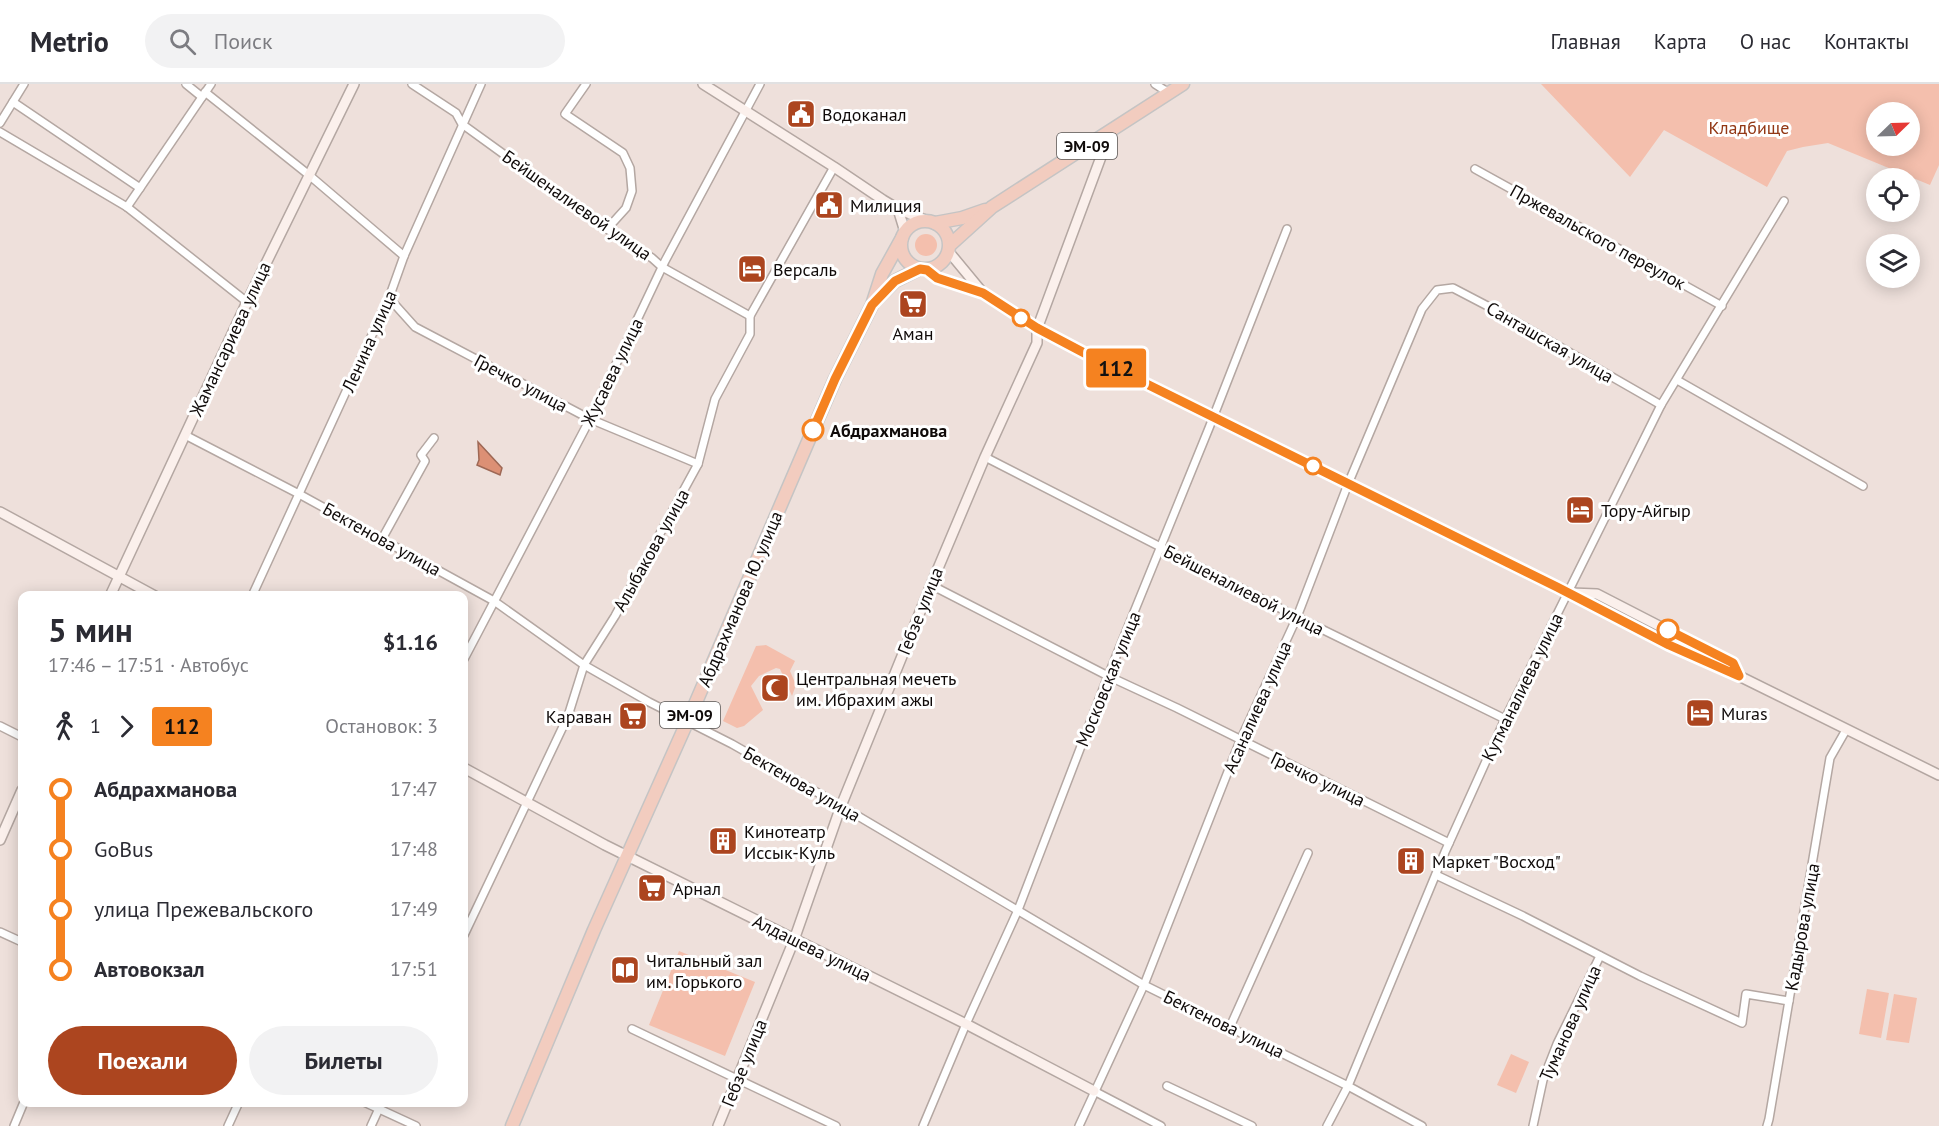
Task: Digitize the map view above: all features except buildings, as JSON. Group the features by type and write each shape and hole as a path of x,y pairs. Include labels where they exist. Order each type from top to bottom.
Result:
{"highway":[{"name":"ЭМ-09","path":"923,269 940,264 949,249 992,207 1183,84"},
{"name":"ЭМ-09","path":"903,235 914,223 962,218 992,207"},
{"path":"931,222 945,231 949,249"},
{"path":"903,235 901,244 903,256 912,266 923,269"},
{"name":"Абдрахманова Ю. улица","path":"512,1126 835,379 872,305 882,274 903,235"},
{"name":"Абдрахманова Ю. улица","path":"872,305 895,281 923,269"}],"main road":[{"name":"Жамансариева улица","path":"112,591 247,302 354,84"},
{"path":"703,84 898,209 931,222"},
{"name":"Гебзе улица","path":"718,1126 794,939 841,806 931,585 985,457 1037,343 1037,328 1111,130"},
{"path":"898,209 903,235"},
{"path":"949,249 983,293"},
{"path":"923,269 937,278 983,293 1037,328 1669,645 1739,676 1939,775"},
{"path":"0,512 146,591"},
{"name":"Алдашева улица","path":"468,770 627,856 966,1024 1094,1091"},
{"path":"0,840 18,799"}],"street":[{"path":"0,123 24,84"},
{"path":"186,84 204,95 309,175 404,256"},
{"path":"127,207 211,84"},
{"name":"Бейшеналиевой улица","path":"412,84 456,113 462,124 662,267 750,316"},
{"name":"Ленина улица","path":"254,591 389,298 404,256 481,84"},
{"path":"586,84 565,114 623,153 630,168 632,191 626,208 607,229"},
{"name":"Жусаева улица","path":"468,651 590,419 662,267 760,84"},
{"path":"1155,84 1169,93"},
{"path":"13,102 140,188"},
{"path":"0,132 127,207 247,302"},
{"name":"Алыбакова улица","path":"468,927 568,716 584,665 615,616 698,464 716,399 750,334 750,316 834,167"},
{"name":"Пржевальского переулок","path":"1475,168 1722,306"},
{"name":"Кутманалиева улица","path":"1327,1126 1348,1086 1449,843 1505,719 1661,405 1784,201"},
{"name":"Московская улица","path":"923,1126 1018,909 1108,676 1287,229"},
{"name":"Санташская улица","path":"1437,290 1453,288 1661,405"},
{"name":"Асаналиева улица","path":"1079,1126 1144,985 1240,741 1297,617 1348,484 1422,309 1437,290"},
{"name":"Гречко улица","path":"389,298 415,327 590,419 698,464"},
{"path":"1677,380 1863,486"},
{"name":"Бектенова улица","path":"185,435 299,494 494,601 584,665 841,806 1144,985 1348,1086 1422,1126"},
{"path":"382,539 425,461 421,455 434,438"},
{"name":"Бейшеналиевой улица","path":"985,457 1297,617 1505,719"},
{"name":"Гречко улица","path":"931,585 1108,676 1449,843"},
{"path":"0,726 18,735"},
{"name":"Кадырова улица","path":"1767,1126 1830,758 1846,730"},
{"path":"1230,1027 1308,853"},
{"path":"1436,875 1523,916 1640,976 1742,1023 1746,994 1789,1001"},
{"path":"0,932 18,940"},
{"name":"Туманова улица","path":"1533,1126 1543,1080 1554,1052 1600,956"},
{"path":"632,1029 836,1126"},
{"path":"1167,1086 1252,1126"},
{"name":"Алдашева улица","path":"1094,1091 1161,1126"},
{"path":"14,1126 22,1107"},
{"path":"228,1126 237,1107"},
{"path":"371,1126 380,1107"},
{"path":"382,1107 416,1126"}],"green space":[{"name":"Кладбище","path":"1541,84 1939,84 1939,165 1930,185 1920,181 1920,168 1889,168 1828,143 1787,151 1767,187 1664,130 1630,177"},
{"path":"922,234 930,234 937,241 937,249 930,256 922,256 915,249 915,241"},
{"path":"766,645 795,661 790,671 796,685 792,696 780,669 776,668 759,676 751,686 763,710 744,726 737,728 723,721 756,646"},
{"path":"679,951 755,982 725,1056 649,1025"},
{"path":"1867,989 1889,993 1881,1038 1859,1034"},
{"path":"1894,994 1917,998 1909,1043 1886,1040"},
{"path":"1511,1054 1529,1062 1516,1093 1497,1085"}],"shaded area":[{"path":"478,442 502,468 500,475 477,465"}],"bus line":[{"name":"112","path":"813,430 835,379 872,305 895,281 920,269 927,270 937,278 983,293 1037,328 1090,356 1557,587 1669,645 1739,676 1733,663 1668,630"}],"place":[{"name":"Водоканал","path":"801,114"},
{"name":"Милиция","path":"829,205"},
{"name":"Версаль","path":"752,269"},
{"name":"Аман","path":"913,304"},
{"name":"Абдрахманова","path":"813,430"},
{"name":"Тору-Айгыр","path":"1580,510"},
{"name":"Центральная мечеть им. Ибрахим ажы","path":"775,688"},
{"name":"Muras","path":"1700,713"},
{"name":"Караван","path":"633,716"},
{"name":"Кинотеатр Иссык-Куль","path":"723,841"},
{"name":"Маркет \"Восход\"","path":"1411,861"},
{"name":"Арнал","path":"652,888"},
{"name":"Читальный зал им. Горького","path":"625,970"}]}
